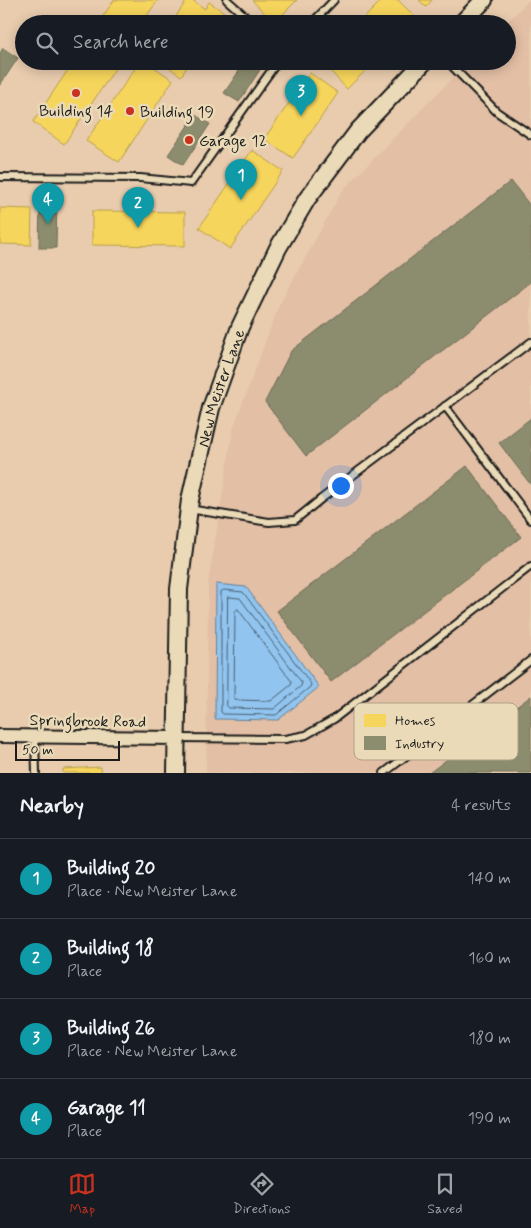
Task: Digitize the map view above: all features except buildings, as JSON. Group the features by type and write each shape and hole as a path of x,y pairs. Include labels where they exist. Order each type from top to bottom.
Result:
{"street":[{"path":"470,15 484,0"},
{"name":"New Meister Lane","path":"176,773 179,589 189,509 211,408 240,328 278,248 307,199 358,131 416,70"},
{"name":"Springbrook Road","path":"0,736 176,738"}],"lane":[{"path":"227,0 244,15"},
{"path":"320,15 334,0"},
{"path":"0,177 140,178 191,183 272,70"},
{"path":"456,70 497,112 531,135"},
{"path":"189,509 269,522 295,520 531,342"},
{"path":"445,406 531,520"},
{"path":"355,703 531,566"},
{"path":"475,703 531,660"},
{"path":"176,738 285,738 306,735 334,719 354,703"},
{"path":"35,736 36,773"},
{"path":"384,773 401,760"}],"shaded area":[{"path":"531,0 531,773 206,773 208,584 233,429 279,305 342,191 460,70 516,70 516,15 514,15"}],"water":[{"path":"216,584 246,587 319,687 278,720 215,719"}],"place":[{"name":"Building 14","path":"76,93"},
{"name":"Building 19","path":"130,111"},
{"name":"Building 26","path":"301,116"},
{"name":"Garage 12","path":"189,140"},
{"name":"Building 20","path":"241,200"},
{"name":"Garage 11","path":"48,224"},
{"name":"Building 18","path":"138,228"}]}
